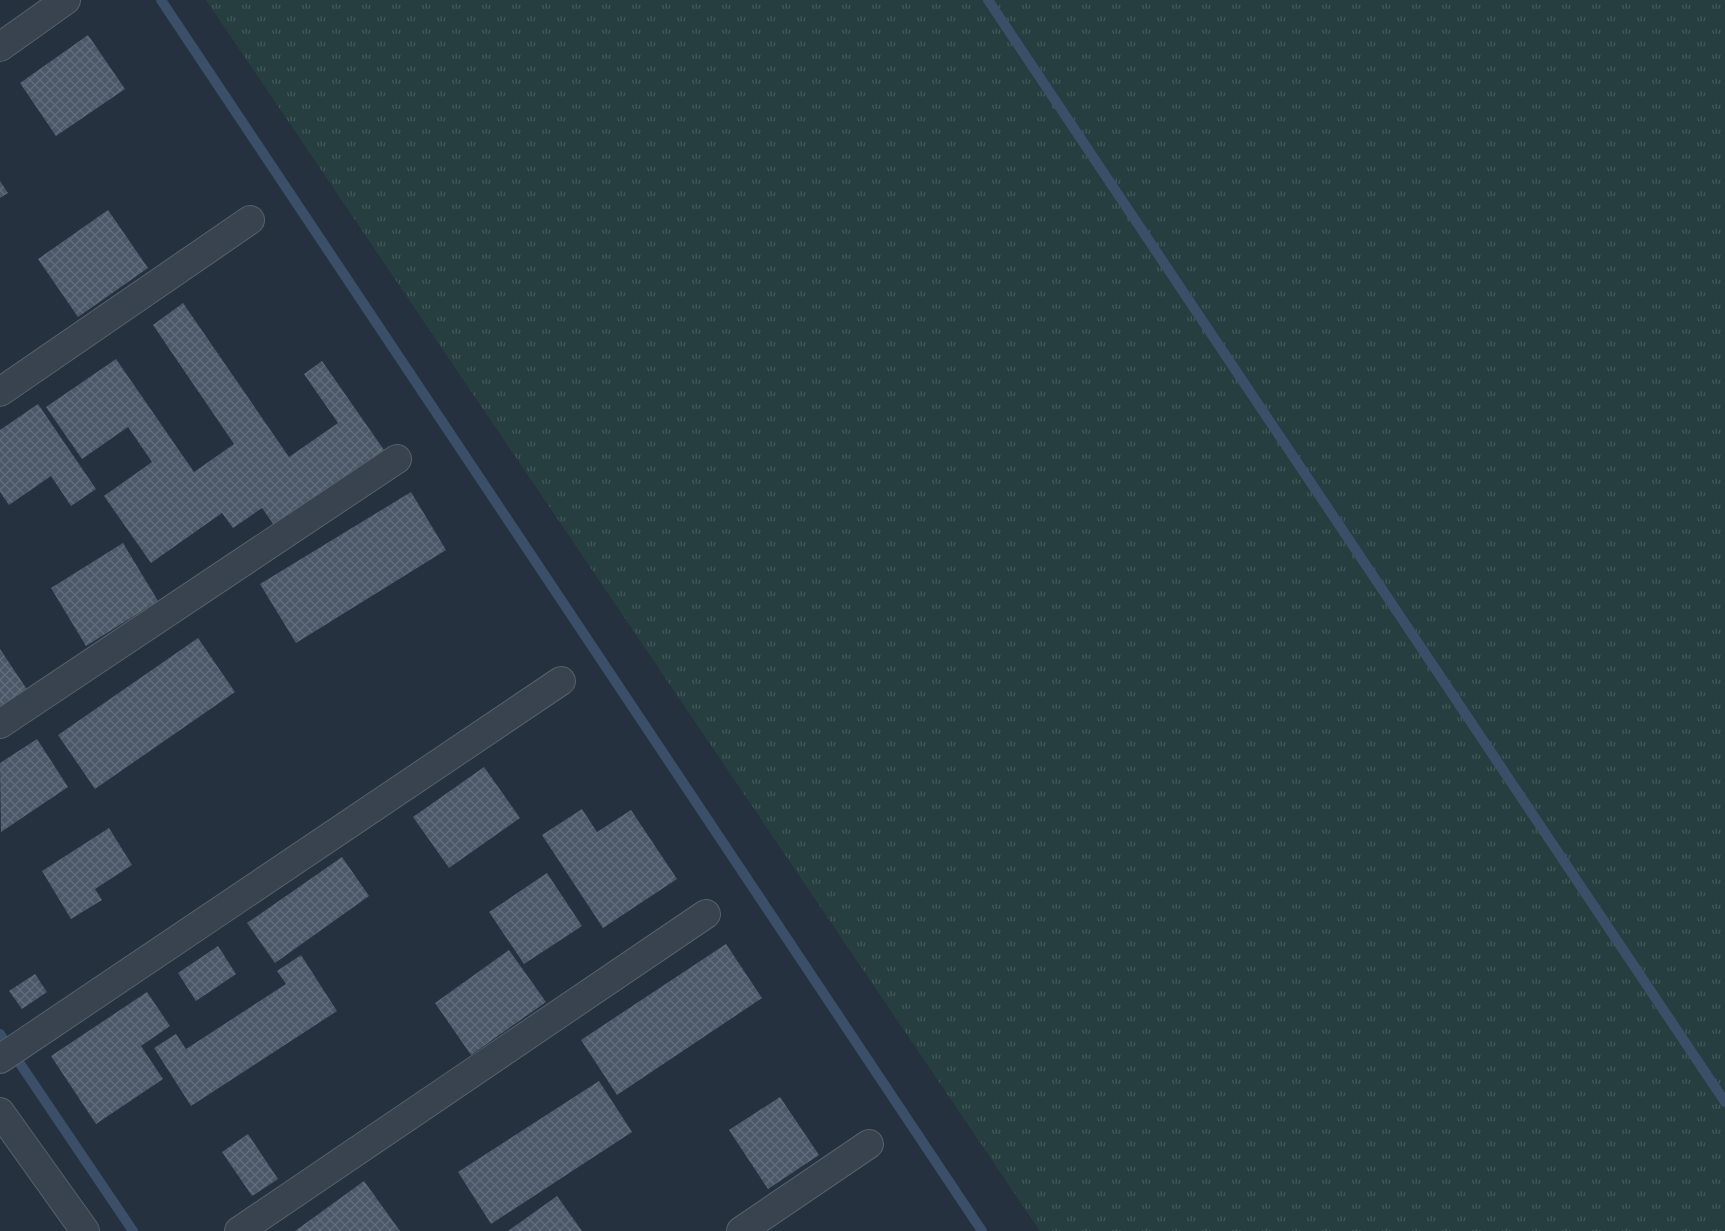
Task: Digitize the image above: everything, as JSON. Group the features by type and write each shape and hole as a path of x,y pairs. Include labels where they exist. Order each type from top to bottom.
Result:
{"street":[{"path":"0,47 66,0"},
{"path":"0,392 250,220"},
{"path":"0,724 397,459"},
{"path":"0,1059 561,681"},
{"path":"239,1231 706,914"},
{"path":"1,1114 85,1231"},
{"path":"741,1231 869,1144"}],"green space":[{"path":"206,0 1725,0 1725,1231 1040,1231"}],"building":[{"path":"88,35 125,89 56,136 20,83"},
{"path":"0,181 8,193 0,198"},
{"path":"108,210 148,268 78,317 38,259"},
{"path":"183,303 289,457 338,423 304,374 322,361 384,450 274,525 262,508 233,528 222,513 151,563 104,496 152,462 128,427 82,459 46,407 116,359 194,472 234,444 153,325"},
{"path":"38,404 96,489 71,506 51,476 9,505 0,492 0,430"},
{"path":"411,492 446,550 296,643 260,584"},
{"path":"123,543 158,601 86,646 51,588"},
{"path":"198,638 235,692 95,789 58,735"},
{"path":"0,649 30,694 0,714"},
{"path":"37,739 68,787 1,832 0,763"},
{"path":"484,767 520,818 449,868 413,817"},
{"path":"582,809 597,832 631,810 677,879 603,928 542,835"},
{"path":"109,828 132,865 95,889 102,900 71,919 42,871"},
{"path":"342,857 369,896 275,963 247,923"},
{"path":"547,873 582,926 524,964 489,912"},
{"path":"726,944 762,998 617,1095 581,1040"},
{"path":"218,946 236,974 196,1001 178,973"},
{"path":"509,950 546,1002 471,1055 435,1003"},
{"path":"301,955 337,1011 191,1106 154,1048 176,1034 186,1049 286,984 277,971"},
{"path":"35,974 47,992 22,1009 9,991"},
{"path":"147,992 170,1026 141,1046 163,1079 96,1124 51,1056"},
{"path":"599,1081 632,1132 491,1224 458,1172"},
{"path":"780,1097 819,1155 768,1189 729,1130"},
{"path":"248,1134 278,1179 252,1196 222,1152"},
{"path":"364,1181 400,1231 295,1231"},
{"path":"557,1196 582,1231 508,1231"}],"waterway":[{"path":"161,0 982,1231"},
{"path":"988,0 1725,1102"},
{"path":"0,1034 133,1231"}]}
